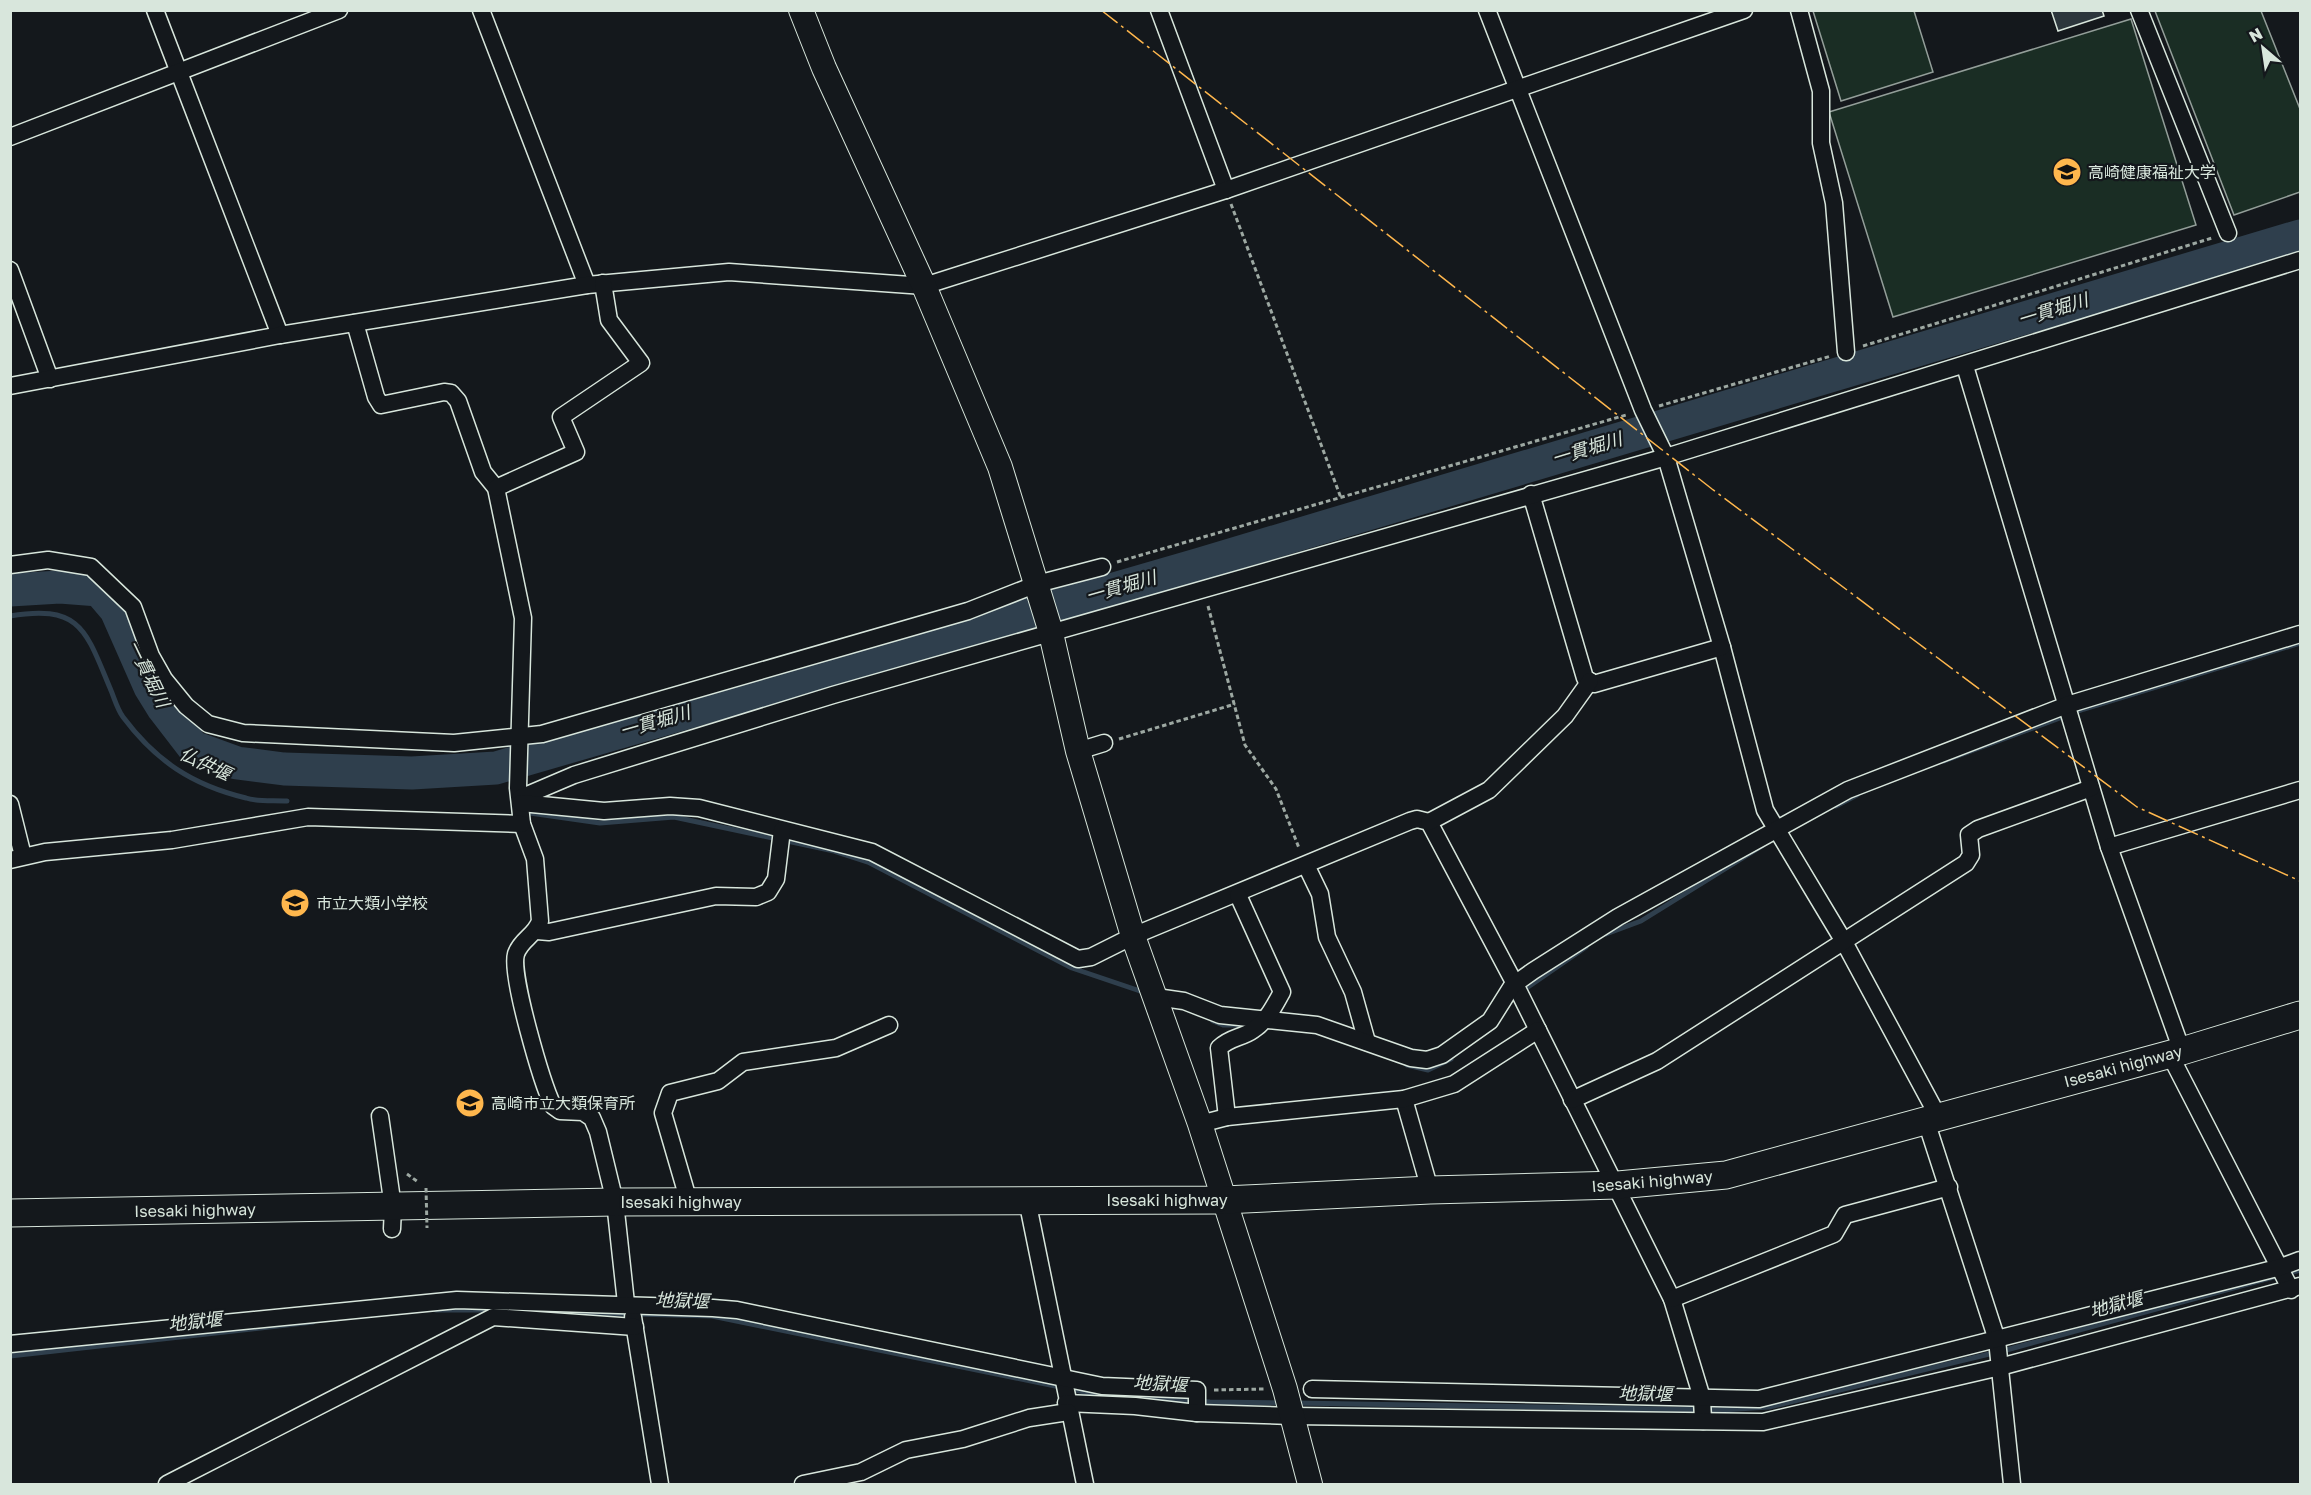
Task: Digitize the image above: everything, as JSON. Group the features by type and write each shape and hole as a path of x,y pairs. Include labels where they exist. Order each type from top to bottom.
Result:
{"main road":[{"name":"Isesaki highway","path":"10,1213 392,1218 615,1202 1224,1200 1430,1190 1617,1185 1726,1175 2176,1053 2301,1014"}],"street":[{"path":"155,10 280,335"},
{"path":"10,137 339,10"},
{"path":"482,10 609,320 641,363 561,417 576,452 496,488"},
{"path":"801,10 824,68 924,286 1000,467 1038,586 1078,751 1133,936 1200,1124 1285,1389 1310,1485"},
{"path":"1159,10 1226,190"},
{"path":"1487,10 1644,412 1664,454 1722,647 1765,810 1778,827 1843,940 1933,1120 1949,1187 1997,1340 2012,1485"},
{"path":"10,386 280,335 595,284 729,272 924,286 1226,190 1744,10"},
{"path":"1799,10 1821,91 1821,143 1834,203 1846,352"},
{"path":"2139,10 2228,234"},
{"path":"520,796 574,775 833,696 1965,366 2301,260"},
{"path":"10,270 50,379"},
{"path":"355,323 376,397 381,405 444,392 451,393 458,401 483,472 496,488 523,618 520,796 522,824 535,859 540,921 537,931 519,946 515,967 542,1077 553,1106 560,1111 583,1112 592,1118 615,1202 629,1304 635,1327 660,1485"},
{"path":"803,1485 861,1472 906,1450 963,1439 1067,1407 1135,1406 1197,1413 1292,1416 1763,1422 2000,1367 2296,1288 2281,1268 2176,1053 2109,847 1965,366"},
{"path":"1531,494 1585,678 1594,684 1722,647"},
{"path":"10,565 48,560 91,567 133,607 151,656 164,679 186,706 208,724 243,733 454,743 520,742 968,611 1038,586 1102,567"},
{"path":"1156,997 1184,1001 1220,1015 1317,1025 1411,1058 1427,1060 1442,1055 1490,1021 1515,984 1618,917 1848,790 2067,705 2301,634"},
{"path":"520,796 604,811 670,806 699,808 782,830 840,842 872,852 1078,959 1090,957 1133,936 1238,895 1410,821 1417,819 1429,822 1489,790 1565,716 1590,681"},
{"path":"1078,751 1104,744"},
{"path":"1572,1100 1657,1061 1966,863 1971,855 1969,835 1978,829 2091,788"},
{"path":"2109,847 2301,790"},
{"path":"10,804 17,858 172,840 308,817 522,824"},
{"path":"1429,822 1515,984 1672,1299 1702,1398 1703,1421"},
{"path":"537,931 549,932 716,896 756,897 768,892 776,879 782,830"},
{"path":"1306,865 1320,894 1327,937 1353,992 1367,1042"},
{"path":"1227,1116 1220,1048 1228,1040 1252,1032 1266,1019 1282,992 1238,895"},
{"path":"689,1202 663,1113 670,1093 718,1081 743,1062 836,1048 889,1025"},
{"path":"1200,1124 1227,1116 1404,1099 1454,1084 1538,1030"},
{"path":"1404,1099 1430,1190"},
{"path":"380,1116 392,1218"},
{"path":"1672,1299 1834,1234 1845,1215 1949,1187"},
{"path":"1027,1200 1084,1485"},
{"path":"1312,1389 1702,1398 1740,1401 1776,1396 2281,1268 2301,1260"},
{"path":"10,1344 447,1301 629,1304 737,1310 1102,1386 1197,1390 1197,1413"},
{"path":"167,1485 492,1317 635,1327"}],"path":[{"path":"1226,190 1341,498"},
{"path":"1102,567 1644,412 2228,234"},
{"path":"1203,590 1245,745 1276,789 1306,865"},
{"path":"1104,744 1235,704"},
{"path":"401,1169 426,1188 427,1227"},
{"path":"1197,1390 1285,1389"}],"green space":[{"path":"1813,11 1914,11 1933,72 1841,101"},
{"path":"2155,11 2261,11 2300,109 2300,192 2234,215"},
{"path":"2131,19 2196,225 1893,317 1829,112"}],"building":[{"path":"2051,10 2102,10 2104,16 2058,31"}],"waterway":[{"name":"一貫堀川","path":"10,590 60,587 99,590 116,610 150,687 193,747 237,763 284,769 412,773 496,768 1200,564 2300,236"},
{"name":"仏供堰","path":"10,616 34,613 52,614 67,618 78,626 94,651 123,717 162,759 192,778 227,793 256,800 287,801"},
{"path":"1944,761 2084,709 2300,643"},
{"path":"1836,806 1857,795"},
{"path":"530,813 600,823 674,817 834,851 868,862 1072,968 1146,993"},
{"path":"1606,934 1641,921 1762,846"},
{"path":"1522,991 1586,947"},
{"path":"1213,1021 1223,1025 1245,1025"},
{"path":"1407,1065 1428,1070 1451,1059"},
{"name":"地獄堰","path":"1294,1403 1722,1410 1769,1407 2010,1349 2300,1270"},
{"name":"地獄堰","path":"436,1310 495,1310"},
{"name":"地獄堰","path":"520,1311 712,1316 1104,1396 1210,1402 1282,1403"},
{"name":"地獄堰","path":"10,1356 313,1322"}],"power":[{"path":"1101,10 1712,489 2137,807 2300,881"}],"place":[{"name":"高崎健康福祉大学","path":"2067,172"},
{"name":"市立大類小学校","path":"295,903"},
{"name":"高崎市立大類保育所","path":"470,1103"}]}
